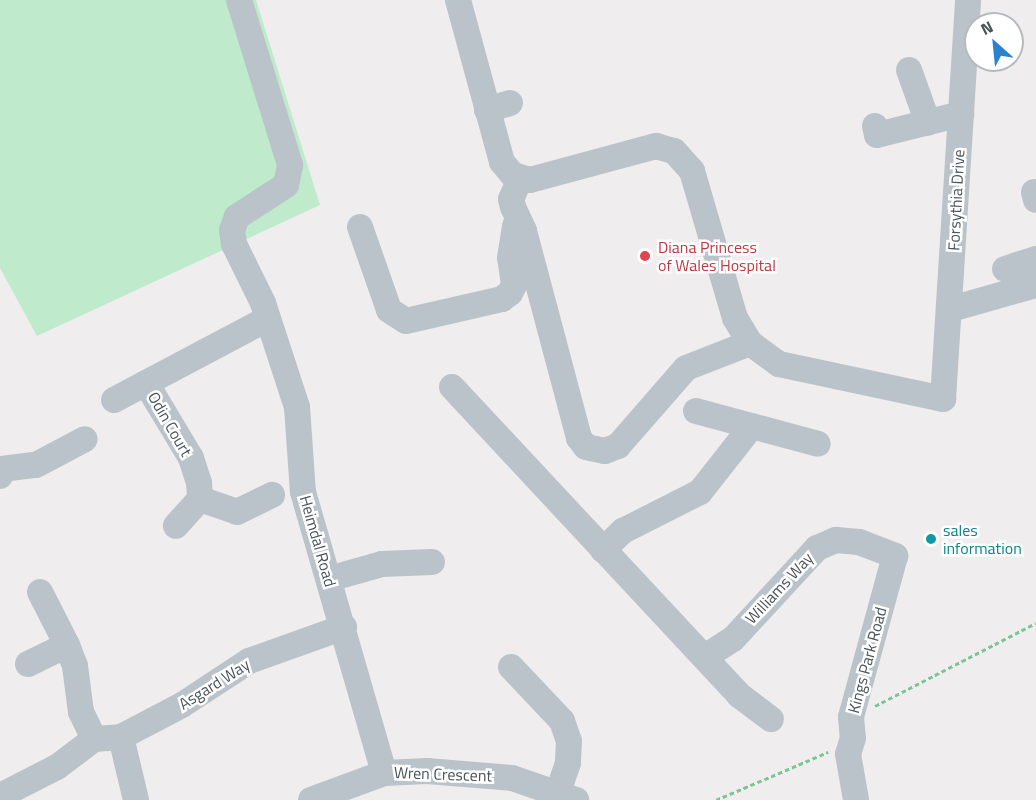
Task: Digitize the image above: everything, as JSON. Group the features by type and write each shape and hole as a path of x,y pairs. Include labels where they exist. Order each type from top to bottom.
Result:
{"street":[{"name":"Heimdal Road","path":"239,0 290,165 286,185 237,217 232,230 234,244 267,320 297,407 303,492 344,627 384,772"},
{"path":"458,0 499,106 502,162 520,178 540,178 656,146 682,156 692,171 735,318 750,343 686,368 618,446 605,452 586,447 579,438 524,231 513,207"},
{"name":"Forsythia Drive","path":"750,343 779,364 943,399 951,309 968,0"},
{"path":"909,70 928,123"},
{"path":"875,126 877,135 961,114"},
{"path":"360,227 388,310 406,321 502,299 510,293 515,273 510,258 515,219 511,199 520,178"},
{"path":"1005,269 1036,259"},
{"path":"951,309 1036,285"},
{"name":"Odin Court","path":"114,400 267,320"},
{"name":"Odin Court","path":"146,383 191,458 200,499"},
{"path":"452,387 739,695 771,719"},
{"path":"696,411 818,444"},
{"path":"603,550 623,531 700,492 752,426"},
{"path":"0,469 36,465 85,439"},
{"path":"176,526 200,499 237,512 272,495"},
{"name":"Williams Way","path":"705,657 733,639 817,548 836,540 859,542 895,556"},
{"name":"Kings Park Road","path":"856,800 848,754 852,728 895,556"},
{"path":"329,579 382,564 432,562"},
{"path":"0,796 57,767 94,739 81,712 75,666 40,592"},
{"name":"Asgard Way","path":"94,739 121,737 182,705 249,661 344,627"},
{"path":"28,664 67,645"},
{"path":"511,667 562,721 569,741 567,796"},
{"path":"121,737 136,800"},
{"name":"Wren Crescent","path":"315,799 384,772 466,772 512,778 567,796"}],"path":[{"path":"716,800 756,786 768,775 802,766 852,728 1036,623"}],"green space":[{"path":"0,0 256,0 320,205 37,336 0,268"}],"place":[{"name":"Diana Princess of Wales Hospital","path":"645,256"},
{"name":"sales information","path":"931,539"}]}
